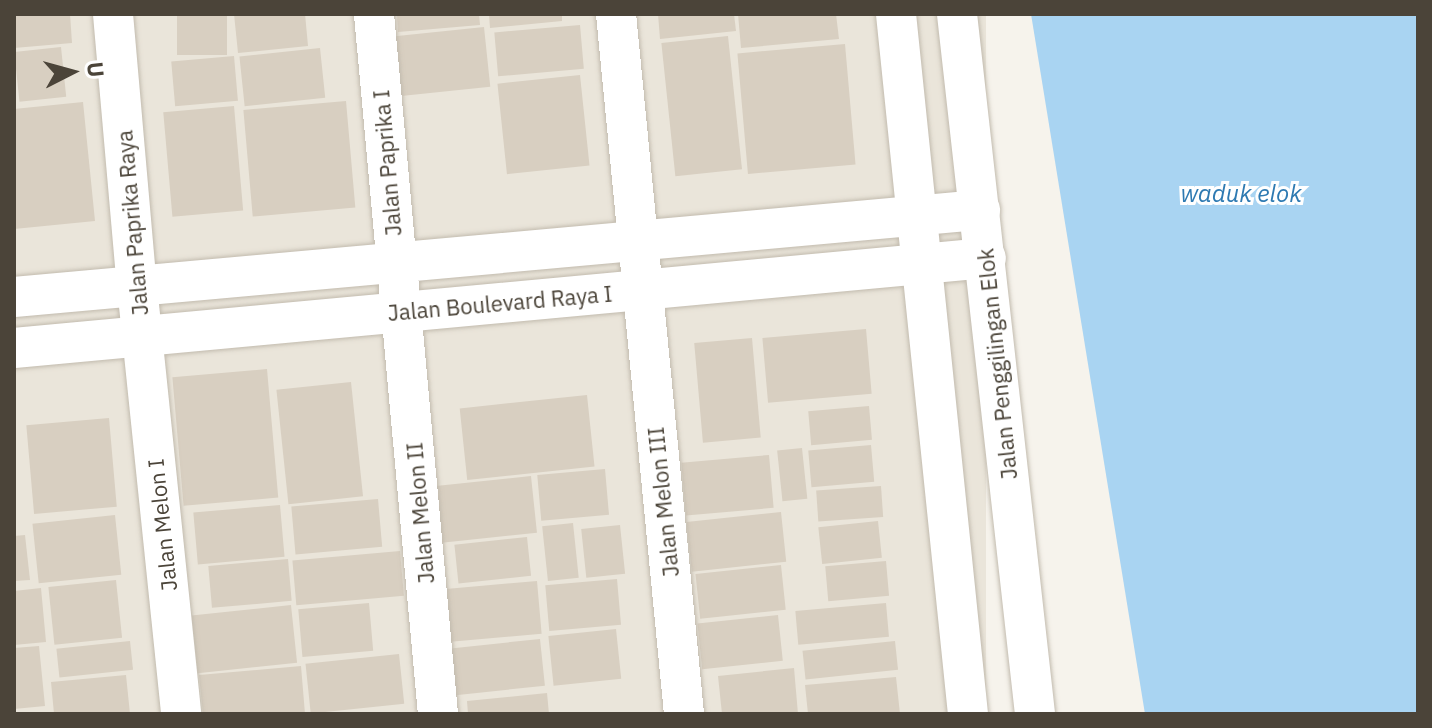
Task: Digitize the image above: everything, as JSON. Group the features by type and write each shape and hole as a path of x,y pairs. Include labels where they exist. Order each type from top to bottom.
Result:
{"street":[{"name":"Jalan Paprika Raya","path":"113,14 143,336"},
{"name":"Jalan Paprika I","path":"374,14 402,312"},
{"path":"616,14 642,290"},
{"path":"896,14 968,714"},
{"name":"Jalan Penggilingan Elok","path":"957,14 1035,714"},
{"path":"14,297 980,210"},
{"name":"Jalan Boulevard Raya I","path":"14,348 986,258"},
{"name":"Jalan Melon III","path":"642,290 684,714"},
{"name":"Jalan Melon II","path":"402,312 438,714"},
{"name":"Jalan Melon I","path":"143,336 181,714"}],"shaded area":[{"path":"14,14 986,14 986,714 14,714"}],"water":[{"name":"waduk elok","path":"1031,14 1418,14 1418,714 1145,714"}],"building":[{"path":"14,14 70,14 72,43 14,48"},
{"path":"177,14 227,14 227,55 177,55"},
{"path":"234,14 305,14 308,46 238,53"},
{"path":"397,14 479,14 480,25 398,32"},
{"path":"489,14 562,14 562,21 490,28"},
{"path":"658,14 734,14 736,31 660,39"},
{"path":"738,14 836,14 839,39 741,48"},
{"path":"580,25 584,69 498,76 494,32"},
{"path":"484,27 490,87 399,96 393,37"},
{"path":"728,36 742,169 675,176 661,43"},
{"path":"845,44 856,165 748,174 737,53"},
{"path":"61,47 66,97 19,102 14,52"},
{"path":"320,48 325,98 245,106 239,56"},
{"path":"234,56 238,101 175,106 171,61"},
{"path":"580,75 590,166 507,174 497,84"},
{"path":"346,101 355,208 253,217 243,110"},
{"path":"83,102 95,221 14,229 14,109"},
{"path":"234,106 243,211 172,217 163,112"},
{"path":"866,329 872,394 768,403 762,338"},
{"path":"752,338 761,438 703,443 694,343"},
{"path":"267,369 278,498 184,506 172,377"},
{"path":"351,382 363,496 288,504 276,390"},
{"path":"587,395 595,467 467,480 460,408"},
{"path":"869,406 872,440 811,445 808,411"},
{"path":"109,418 117,507 34,514 26,425"},
{"path":"871,445 874,482 811,487 808,450"},
{"path":"802,448 807,499 782,501 777,451"},
{"path":"769,455 774,508 686,515 681,463"},
{"path":"605,469 609,515 541,521 537,475"},
{"path":"531,476 537,533 439,543 434,486"},
{"path":"881,486 883,517 818,521 816,491"},
{"path":"378,499 382,547 296,554 291,507"},
{"path":"280,505 285,557 198,564 193,513"},
{"path":"781,512 786,562 692,572 687,522"},
{"path":"115,515 121,575 39,583 32,524"},
{"path":"878,521 882,558 822,564 818,527"},
{"path":"573,523 579,578 548,581 542,526"},
{"path":"620,525 625,574 586,578 581,529"},
{"path":"25,535 30,580 14,581 14,536"},
{"path":"527,537 531,576 458,583 454,545"},
{"path":"400,551 404,596 296,605 292,560"},
{"path":"288,559 292,601 212,608 208,566"},
{"path":"886,561 889,596 828,601 825,566"},
{"path":"781,565 786,610 700,619 695,574"},
{"path":"617,579 621,625 549,631 545,585"},
{"path":"116,580 122,638 54,645 48,587"},
{"path":"537,581 542,634 445,642 440,589"},
{"path":"41,588 46,642 14,645 14,591"},
{"path":"369,603 373,651 302,657 298,609"},
{"path":"886,603 889,637 798,645 795,611"},
{"path":"291,605 297,663 198,673 192,615"},
{"path":"778,615 783,661 702,669 697,623"},
{"path":"616,629 621,679 554,686 548,636"},
{"path":"540,639 545,686 448,696 444,649"},
{"path":"130,641 133,670 59,678 56,649"},
{"path":"895,641 898,670 806,680 803,651"},
{"path":"39,646 45,706 14,709 14,648"},
{"path":"399,654 404,704 311,714 306,664"},
{"path":"301,666 305,714 203,714 199,675"},
{"path":"794,668 798,714 722,714 718,676"},
{"path":"126,675 130,714 54,714 51,682"},
{"path":"896,677 900,714 808,714 805,685"},
{"path":"547,693 549,714 468,714 467,701"}]}
